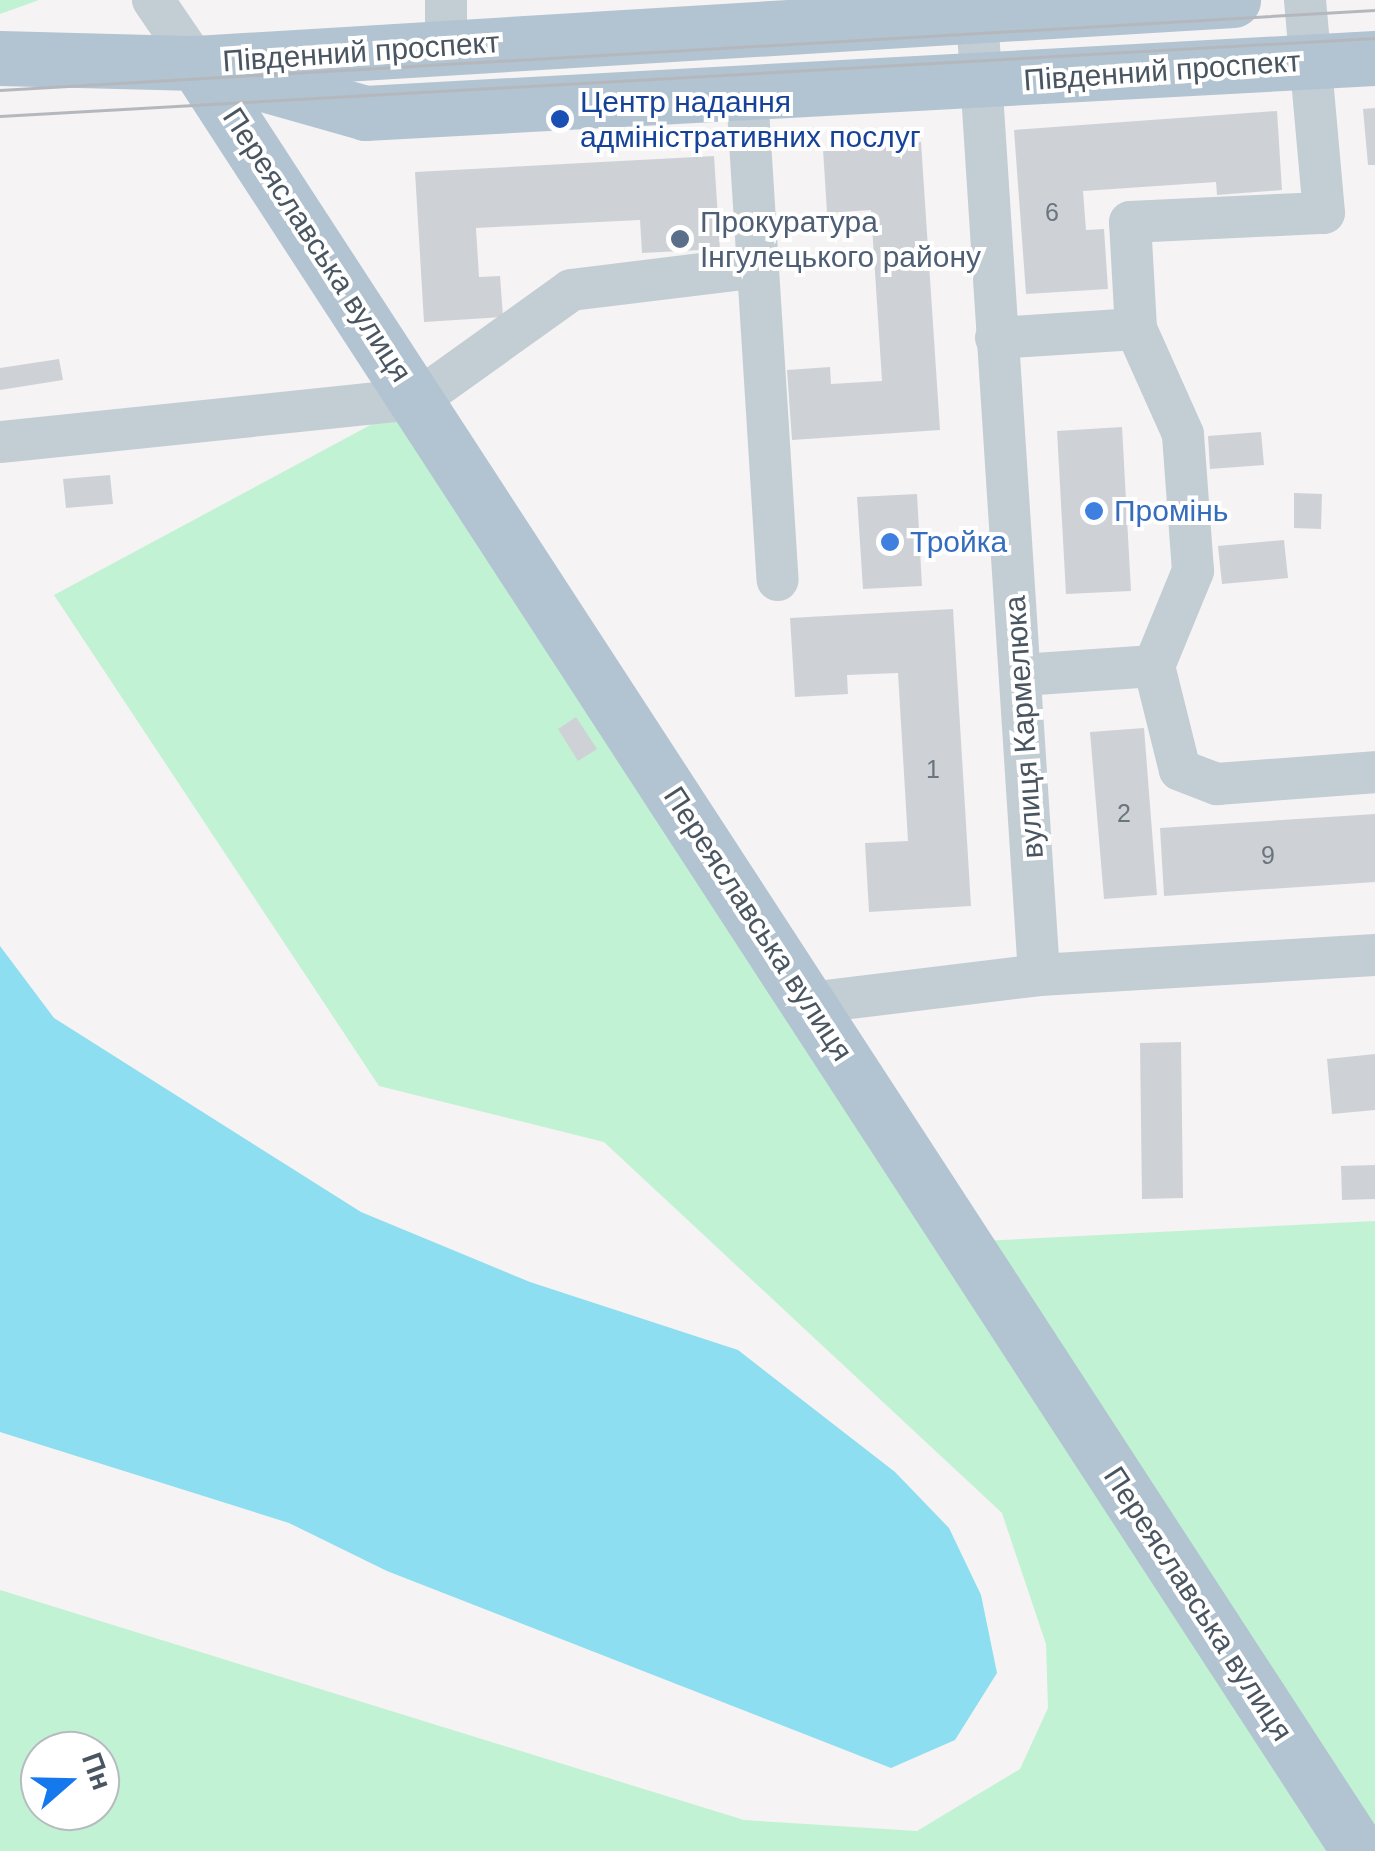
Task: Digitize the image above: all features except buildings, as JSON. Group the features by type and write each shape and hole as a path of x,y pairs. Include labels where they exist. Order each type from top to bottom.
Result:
{"main road":[{"name":"Південний проспект","path":"196,63 446,24 1233,0"},
{"path":"0,58 196,63"},
{"name":"Південний проспект","path":"196,63 365,112 1375,58"},
{"name":"Переяславська вулиця","path":"196,63 1359,1851"}],"street":[{"name":"Переяславська вулиця","path":"153,0 196,63"},
{"path":"1305,0 1324,213 1130,222 1136,330 1183,434 1193,571 1154,666 1180,770 1217,784 1375,772"},
{"name":"вулиця Кармелюка","path":"976,8 1039,975"},
{"path":"747,94 778,580"},
{"path":"0,442 418,400 572,290 758,267"},
{"path":"996,338 1136,330"},
{"path":"1021,674 1154,666"},
{"path":"808,1003 1039,975 1375,955"}],"green space":[{"path":"0,0 39,0 0,14"},
{"path":"419,399 962,1242 1375,1221 1375,1851 0,1851 0,1590 744,1820 917,1831 1020,1769 1048,1708 1046,1644 1002,1513 604,1142 379,1086 54,595"}],"water":[{"path":"0,946 54,1018 361,1212 530,1282 738,1350 895,1472 949,1528 981,1595 997,1673 955,1740 891,1768 387,1571 289,1523 0,1432"}],"tram line":[{"path":"0,90 1375,10"},
{"path":"0,116 1375,38"}],"place":[{"name":"Центр надання адміністративних послуг","path":"560,119"},
{"name":"Прокуратура Інгулецького району","path":"680,239"},
{"name":"Промінь","path":"1094,511"},
{"name":"Тройка","path":"890,542"}]}
